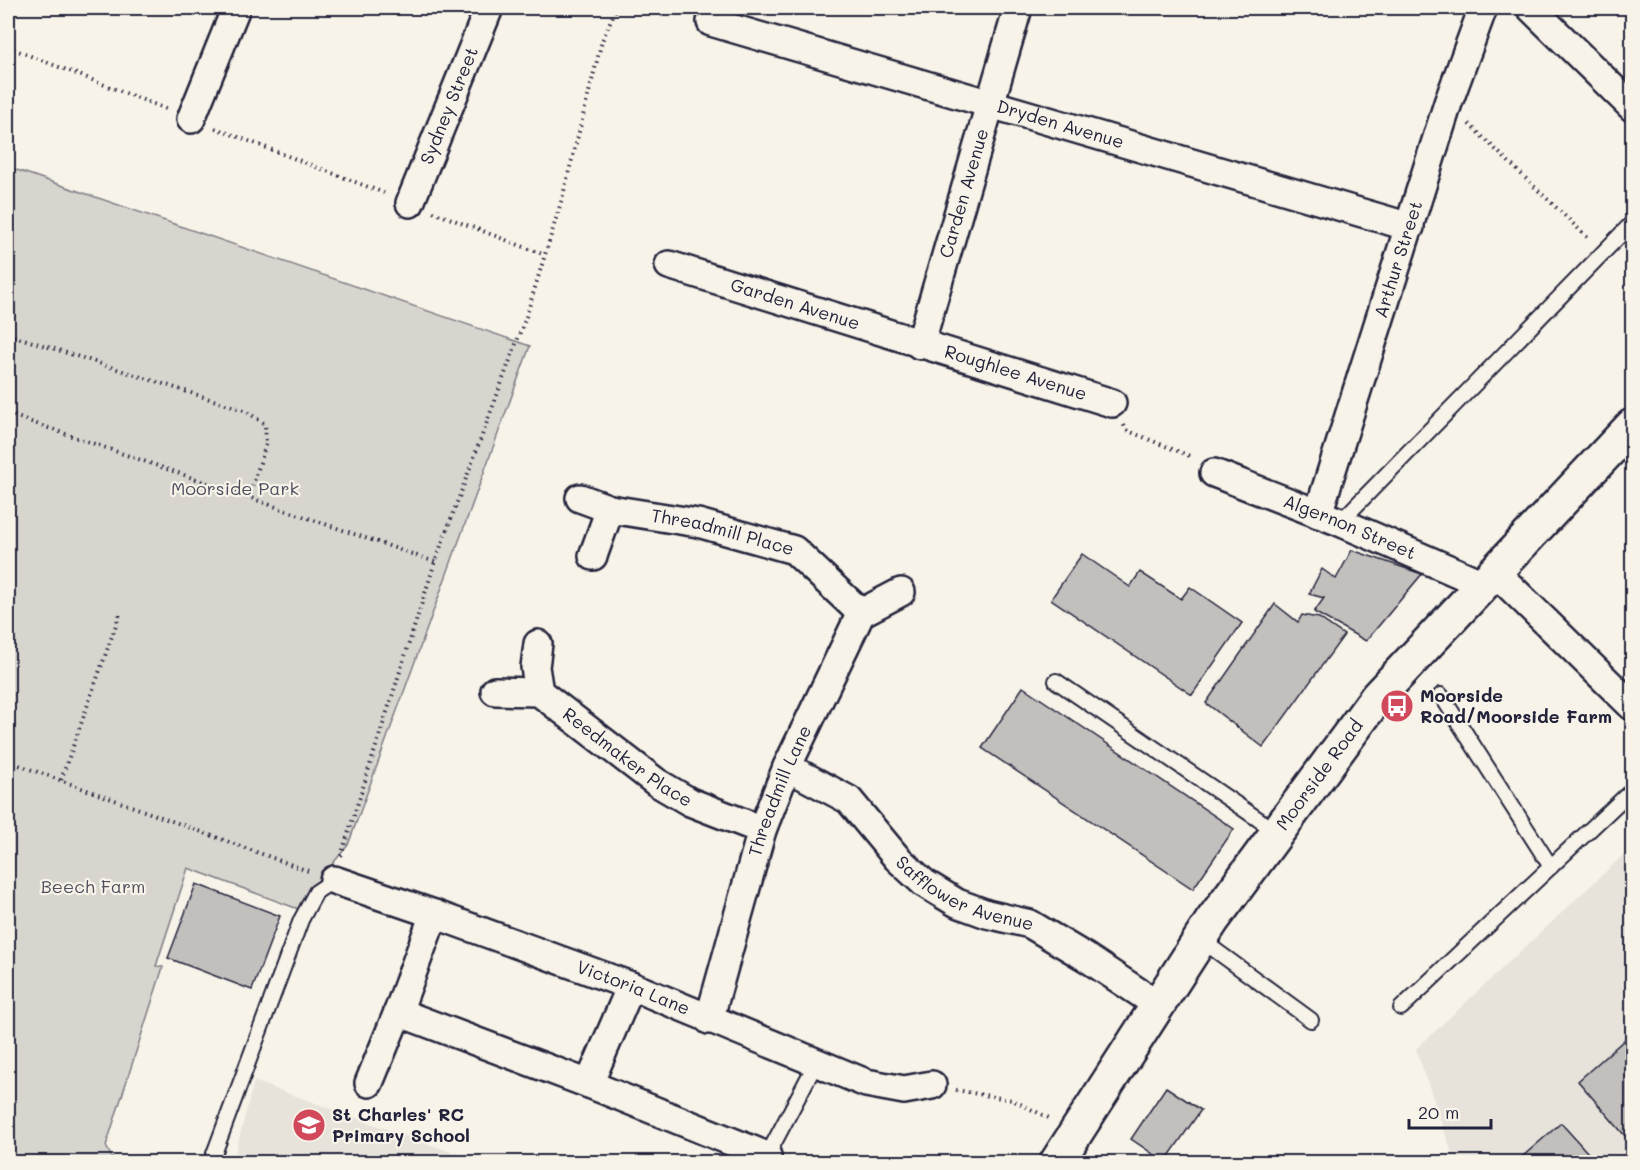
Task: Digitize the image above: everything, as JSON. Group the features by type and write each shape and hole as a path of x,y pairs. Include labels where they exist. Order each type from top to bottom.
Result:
{"street":[{"path":"191,119 236,8"},
{"name":"Sydney Street","path":"410,203 489,8"},
{"name":"Carden Avenue","path":"920,345 1018,8"},
{"name":"Arthur Street","path":"1329,518 1410,227 1448,104 1483,8"},
{"path":"1531,8 1632,107"},
{"name":"Dryden Avenue","path":"711,22 1410,227"},
{"name":"Garden Avenue","path":"669,265 920,345"},
{"name":"Roughlee Avenue","path":"920,345 1112,403"},
{"name":"Moorside Road","path":"1057,1162 1200,939 1377,697 1632,426"},
{"name":"Algernon Street","path":"1214,473 1489,578"},
{"name":"Threadmill Place","path":"580,498 610,509 698,523 794,550 861,613"},
{"path":"593,556 610,509"},
{"path":"1489,578 1632,706"},
{"path":"861,613 901,592"},
{"name":"Threadmill Lane","path":"709,1020 762,830 787,767 861,613"},
{"path":"495,691 539,692 535,668 538,644"},
{"name":"Reedmaker Place","path":"539,692 656,782 690,802 762,830"},
{"name":"Safflower Avenue","path":"787,767 849,800 897,858 924,883 957,903 987,914 1030,924 1088,958 1158,1005"},
{"name":"Victoria Lane","path":"334,880 631,986 866,1083 904,1090 932,1085"},
{"path":"369,1083 434,914"},
{"path":"589,1084 631,986"},
{"path":"398,1012 589,1084 767,1156"}],"lane":[{"path":"1329,518 1632,223"},
{"path":"1056,681 1277,832"},
{"path":"1441,695 1551,867"},
{"path":"1401,1008 1632,790"},
{"path":"211,1162 301,920 316,892 334,880"},
{"path":"1200,939 1311,1020"},
{"path":"767,1156 816,1063"}],"path":[{"path":"8,761 334,880 435,562 526,317 562,199 602,41 616,8"},
{"path":"8,46 545,255"},
{"path":"1448,104 1603,252"},
{"path":"8,334 244,410 265,424 266,444 249,497"},
{"path":"1112,403 1126,430 1213,465 1214,473"},
{"path":"8,414 435,562"},
{"path":"61,780 121,611"},
{"path":"932,1085 1012,1100 1075,1133"}],"shaded area":[{"path":"1632,847 1632,1162 1449,1162 1452,1153 1416,1049"},
{"name":"St Charles' RC Primary School","path":"254,1081 479,1162 233,1162"}],"green space":[{"name":"Moorside Park","path":"8,167 530,346 348,845 320,879 301,910 188,868 156,966 163,967 106,1146 114,1162 8,1162"}],"building":[{"path":"1352,550 1422,574 1366,641 1314,612 1324,598 1309,594 1322,569 1336,579"},
{"path":"1082,554 1130,587 1140,572 1181,599 1190,587 1242,623 1192,695 1051,599"},
{"path":"1275,604 1298,622 1302,615 1319,618 1344,635 1263,747 1206,703"},
{"path":"1023,687 1234,829 1193,889 982,748"},
{"path":"196,884 280,916 252,990 168,958"},
{"path":"1632,1033 1632,1144 1578,1081"},
{"path":"1166,1087 1201,1110 1165,1162 1131,1139"},
{"path":"1561,1123 1596,1162 1516,1162"}],"place":[{"name":"Moorside Road/Moorside Farm","path":"1397,706"},
{"name":"St Charles' RC Primary School","path":"309,1125"}],"park label":[{"name":"Beech Farm","path":"93,887"}]}
